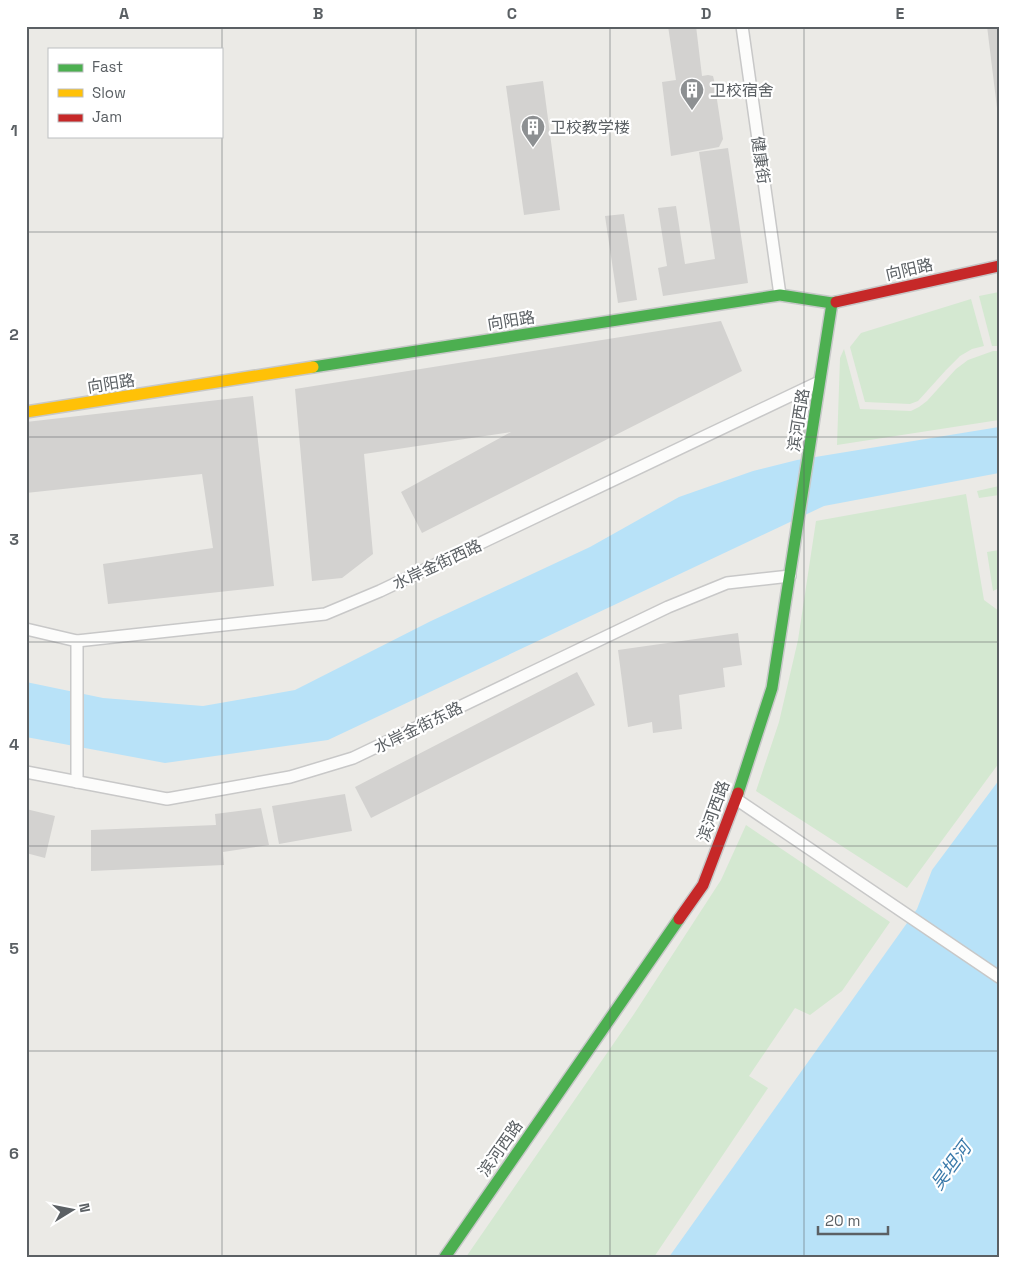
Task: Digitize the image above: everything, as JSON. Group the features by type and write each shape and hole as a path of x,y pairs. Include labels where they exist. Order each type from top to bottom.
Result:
{"street":[{"name":"向阳路","path":"26,412 780,295 832,303 999,266"},
{"name":"滨河西路","path":"445,1257 703,885 736,798 772,688 832,303"}],"lane":[{"name":"健康街","path":"742,26 780,295"},
{"name":"水岸金街西路","path":"26,629 77,641 325,614 380,591 820,381"},
{"name":"水岸金街东路","path":"26,772 167,799 290,777 353,758 676,603 727,583 790,576"},
{"path":"77,641 77,782"},
{"path":"736,798 999,977"}],"green space":[{"path":"999,292 999,346 992,346 979,296"},
{"path":"971,299 984,346 972,349 960,356 918,401 910,404 865,402 850,347 861,333"},
{"path":"844,349 860,409 911,411 927,401 956,369 968,360 993,351 999,351 999,420 837,445 840,358"},
{"path":"999,486 999,495 979,498 977,491"},
{"path":"966,494 984,600 999,611 999,763 907,888 756,791 779,722 798,640 816,521"},
{"path":"999,550 999,588 993,591 987,552"},
{"path":"746,825 890,922 842,991 810,1015 795,1008 749,1076 768,1088 654,1257 466,1257 634,1014 721,880"}],"water":[{"path":"999,427 999,473 824,506 328,740 165,763 26,737 26,682 103,698 203,706 295,690 431,621 590,547 679,497 753,471 797,460"},
{"name":"吴坦河","path":"999,780 999,1253 996,1257 669,1257 917,909 932,870"}],"building":[{"name":"卫校宿舍","path":"668,26 696,26 702,76 713,76 714,80 723,139 719,147 671,156 662,82 676,80"},
{"path":"987,26 999,26 999,116 998,116"},
{"name":"卫校教学楼","path":"543,81 560,210 524,215 506,86"},
{"path":"728,148 748,283 663,296 658,268 667,266 658,208 676,206 685,264 715,259 699,152"},
{"path":"624,214 637,300 618,303 605,216"},
{"path":"721,321 742,371 422,533 401,492 511,432 364,454 373,554 342,578 312,581 295,389"},
{"path":"253,396 274,586 108,604 103,564 213,548 202,474 26,493 26,422"},
{"path":"738,633 742,665 723,668 725,687 679,695 682,729 653,733 652,722 628,727 618,650"},
{"path":"577,672 595,705 371,818 355,787"},
{"path":"345,794 352,831 279,844 272,806"},
{"path":"261,808 269,845 223,852 224,865 91,871 91,830 216,825 215,814"},
{"path":"26,809 55,816 45,858 26,853"}],"traffic: fast":[{"path":"313,367 780,295 836,302"},
{"path":"738,793 772,688 832,303"},
{"path":"445,1257 679,919"}],"traffic: slow":[{"path":"26,412 313,367"}],"traffic: jam":[{"path":"836,302 999,266"},
{"path":"679,919 703,885 738,793"}],"place":[{"name":"卫校宿舍","path":"692,111"},
{"name":"卫校教学楼","path":"533,148"}]}
